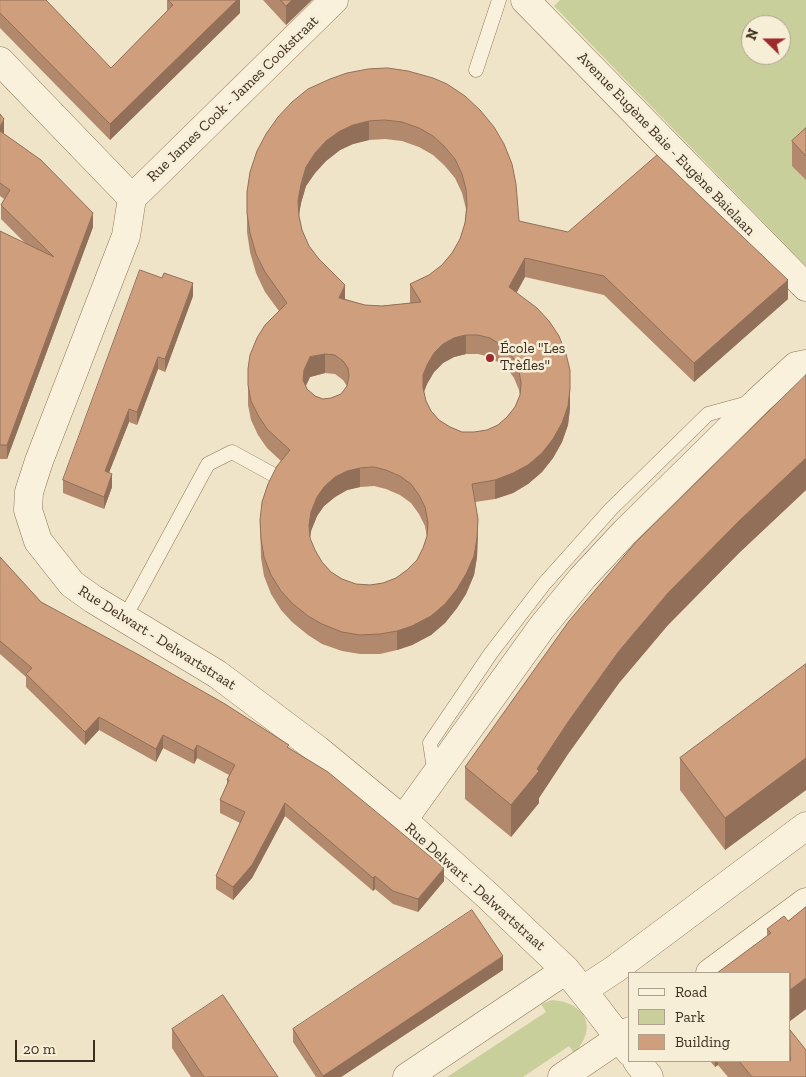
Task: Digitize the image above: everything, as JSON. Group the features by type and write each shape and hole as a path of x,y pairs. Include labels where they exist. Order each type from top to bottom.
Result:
{"street":[{"name":"Rue James Cook - James Cookstraat","path":"132,198 334,0"},
{"name":"Avenue Eugène Baie - Eugène Baielaan","path":"525,0 806,287"},
{"path":"0,62 132,198"},
{"name":"Rue Delwart - Delwartstraat","path":"132,198 126,236 39,461 29,492 28,510 38,541 72,584 93,599 217,674 318,750 402,820 480,889 574,980 626,1040 562,1077"},
{"path":"402,820 542,627 583,577 625,532 758,401 796,366 806,364"},
{"path":"407,1077 574,980 615,969 806,826"},
{"path":"711,972 806,902"},
{"path":"638,1062 649,1077"}],"lane":[{"path":"476,70 499,0"},
{"path":"124,618 208,464 232,452 274,475"}],"green space":[{"path":"560,0 806,0 806,266 554,6"},
{"path":"552,1000 573,1006 585,1018 586,1034 582,1044 574,1053 569,1046 523,1077 447,1077 546,1012 541,1004"}],"building":[{"path":"0,0 46,0 111,68 173,5 168,0 237,0 110,124 0,13"},
{"path":"281,0 292,0 286,6"},
{"path":"388,68 433,78 447,84 465,96 480,110 494,127 504,144 512,164 516,184 519,221 568,232 657,155 788,280 694,363 604,276 525,258 509,287 537,308 559,336 570,370 568,406 562,423 542,453 528,465 495,480 472,484 478,519 474,556 457,589 445,604 431,616 412,626 380,634 360,635 342,632 322,624 292,603 281,591 271,575 264,557 260,520 262,502 277,466 290,450 267,429 258,415 251,401 248,369 250,355 257,338 265,325 287,303 265,272 256,254 247,213 247,192 250,172 257,151 278,117 292,102 308,89 330,79 368,69","holes":["369,121 402,122 419,128 433,136 444,146 455,159 462,174 466,189 467,206 465,223 460,239 442,265 429,275 410,284 421,302 382,306 365,305 339,298 345,285 319,259 309,246 302,230 298,201 306,167 326,141 340,131","466,335 490,338 507,349 519,371 520,395 515,407 498,425 487,430 462,432 450,427 439,420 431,411 426,401 423,375 427,365 434,353 443,344 454,338","325,354 335,355 343,361 348,368 349,376 347,386 341,394 323,399 315,396 307,389 303,380 304,370 310,357","374,467 386,470 400,476 411,484 425,507 428,522 427,536 417,560 396,578 370,585 356,584 342,579 331,572 322,562 310,538 311,512 317,497 324,487 335,477 347,471"]},
{"path":"0,114 4,119 0,127"},
{"path":"806,128 806,156 792,141"},
{"path":"0,131 41,160 93,213 7,445 0,445 0,231 54,257 1,205 10,190 0,183"},
{"path":"140,270 162,278 164,273 193,283 165,359 158,357 137,412 129,409 105,471 112,474 104,497 63,480"},
{"path":"806,375 806,458 739,521 668,593 619,651 568,722 537,769 539,771 511,805 465,767 569,621 636,542"},
{"path":"0,557 41,602 225,704 289,745 287,747 328,772 444,868 418,899 393,891 375,876 373,878 285,803 252,865 233,887 216,876 245,812 220,800 235,765 197,745 194,751 163,735 156,749 99,717 85,732 26,674 32,668 0,641"},
{"path":"806,664 806,758 725,818 680,758"},
{"path":"806,907 806,978 791,989 791,972 718,972 771,933 767,929 784,916 788,921"},
{"path":"472,910 503,956 323,1076 293,1029"},
{"path":"223,995 278,1077 204,1077 172,1029"},
{"path":"791,1031 806,1050 806,1077 752,1077 740,1062 791,1062"}],"place":[{"name":"École \"Les Trèfles\"","path":"490,358"}]}
